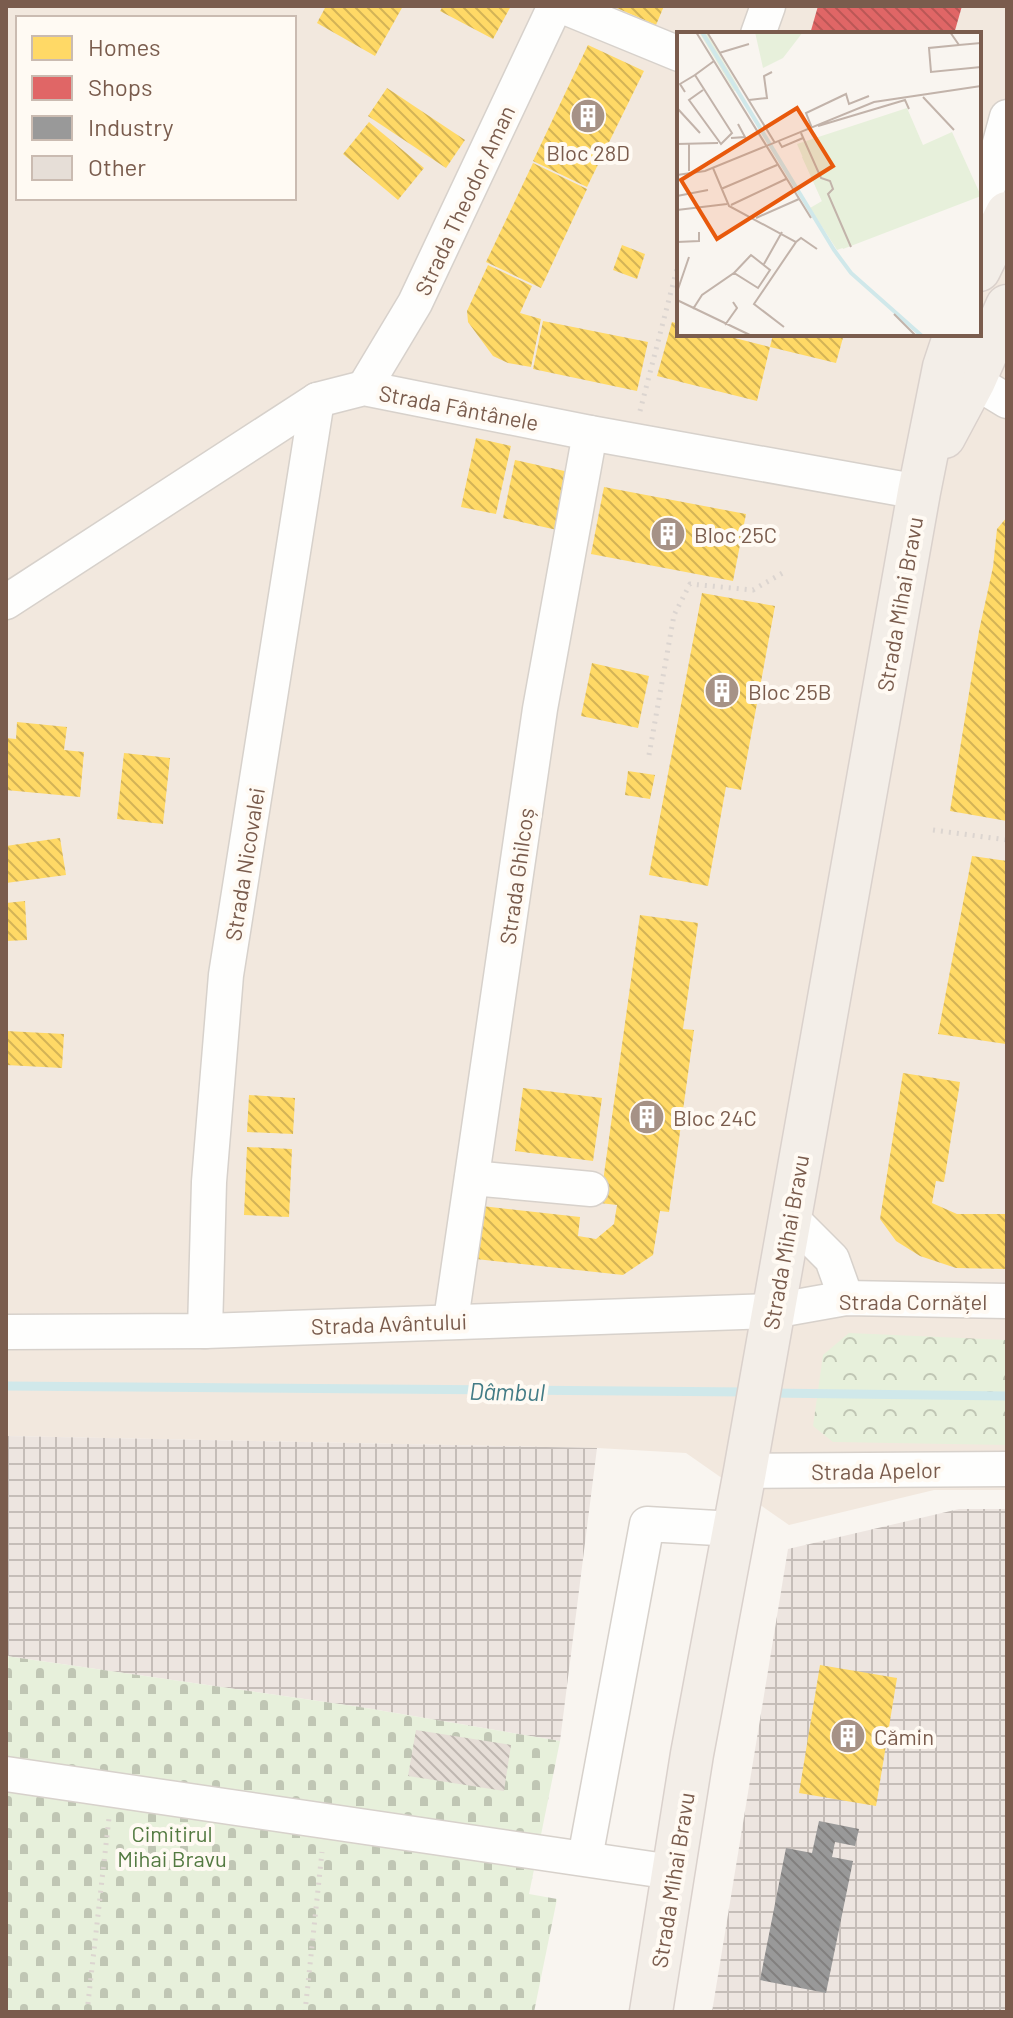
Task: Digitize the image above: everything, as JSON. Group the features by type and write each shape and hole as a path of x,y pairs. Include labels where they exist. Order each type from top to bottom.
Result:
{"main road":[{"path":"981,266 1007,213"},
{"name":"Strada Mihai Bravu","path":"922,482 990,391 1007,306"},
{"name":"Strada Mihai Bravu","path":"651,2012 672,1872 789,1216 922,482 944,367 954,336"}],"street":[{"name":"Strada Theodor Aman","path":"364,388 415,303 555,6"},
{"path":"562,6 677,53"},
{"path":"759,32 768,6"},
{"path":"981,214 1007,117"},
{"name":"Strada Fântânele","path":"6,602 317,400 364,388 590,433 922,482"},
{"name":"Strada Nicovalei","path":"205,1331 209,1182 226,975 317,400"},
{"name":"Strada Ghilcoș","path":"451,1320 540,709 590,433"},
{"path":"472,1178 591,1189"},
{"path":"789,1216 832,1259 846,1298"},
{"name":"Strada Cornățel","path":"770,1326 846,1298 1007,1301"},
{"name":"Strada Avântului","path":"6,1332 205,1331 451,1320 770,1326"},
{"name":"Strada Apelor","path":"745,1471 1007,1469"},
{"path":"585,1858 647,1524 734,1529"},
{"path":"6,1774 672,1872"}],"path":[{"path":"632,440 677,269"},
{"path":"649,755 674,615 690,584 753,590 786,571"},
{"path":"933,830 1007,840"},
{"path":"87,2012 113,1789"},
{"path":"305,2012 326,1819"}],"shaded area":[{"path":"6,6 1007,6 1007,1490 934,1490 789,1525 686,1453 597,1448 6,1436"},
{"path":"6,1436 597,1448 560,1741 360,1707 6,1656"},
{"path":"959,1509 1007,1509 1007,2012 712,2012 788,1549"}],"green space":[{"path":"849,1333 1007,1340 1007,1445 833,1442 813,1426 823,1355"},
{"name":"Cimitirul Mihai Bravu","path":"6,1656 360,1707 560,1741 529,1894 557,1899 534,2012 6,2012"}],"building: Homes":[{"path":"326,6 403,6 375,56 317,23"},
{"path":"443,6 511,6 493,39 440,11"},
{"path":"612,6 664,6 656,25"},
{"name":"Bloc 28D","path":"588,45 644,71 587,187 533,161"},
{"path":"387,88 465,140 446,168 368,116"},
{"path":"369,122 424,168 398,200 343,154"},
{"path":"533,163 587,189 541,288 486,262"},
{"path":"622,245 645,254 637,279 613,270"},
{"path":"488,265 532,286 520,313 541,319 531,367 508,363 493,356 468,322 467,311"},
{"path":"543,321 648,342 637,391 533,369"},
{"path":"672,322 677,323 677,336 727,336 770,347 757,401 657,376"},
{"path":"773,336 843,336 836,363 770,347"},
{"path":"476,438 511,446 496,514 461,507"},
{"path":"515,460 569,472 557,530 503,518"},
{"name":"Bloc 25C","path":"604,487 746,514 733,581 591,554"},
{"path":"1007,517 1007,821 950,811 997,529"},
{"name":"Bloc 25B","path":"702,593 775,606 741,790 726,787 708,886 649,875"},
{"path":"592,663 649,676 638,728 581,716"},
{"path":"17,722 67,727 64,750 84,752 80,797 6,790 6,738 16,739"},
{"path":"124,753 170,758 163,824 117,819"},
{"path":"628,771 655,775 650,799 625,795"},
{"path":"60,838 66,875 6,883 6,846"},
{"path":"972,856 1007,861 1006,1044 938,1034"},
{"path":"25,901 27,940 6,941 6,903"},
{"path":"640,915 698,923 683,1029 694,1030 669,1212 660,1211 653,1255 623,1275 476,1259 482,1206 580,1217 578,1236 596,1239 614,1224 617,1205 600,1203"},
{"path":"6,1031 64,1034 62,1068 6,1065"},
{"path":"903,1073 960,1082 944,1182 936,1181 932,1203 957,1214 1007,1214 1007,1269 956,1268 920,1256 896,1241 880,1219"},
{"path":"523,1088 602,1098 593,1161 515,1151"},
{"path":"249,1095 295,1098 293,1134 247,1132"},
{"path":"247,1147 292,1149 289,1217 244,1215"},
{"name":"Cămin","path":"820,1665 897,1678 876,1806 799,1793"}],"building: Shops":[{"path":"818,6 962,6 955,32 811,32"}],"building: Industry":[{"path":"819,1821 859,1829 855,1846 835,1842 832,1857 853,1861 826,1993 760,1980 786,1848 812,1853"}],"building: Other":[{"path":"416,1730 511,1745 504,1791 408,1776"}],"waterway":[{"name":"Dâmbul","path":"6,1386 748,1392"},
{"name":"Dâmbul","path":"770,1393 1007,1396"}],"place":[{"name":"Bloc 28D","path":"588,116"},
{"name":"Bloc 25C","path":"668,534"},
{"name":"Bloc 25B","path":"722,691"},
{"name":"Bloc 24C","path":"647,1117"},
{"name":"Cămin","path":"848,1736"}]}
